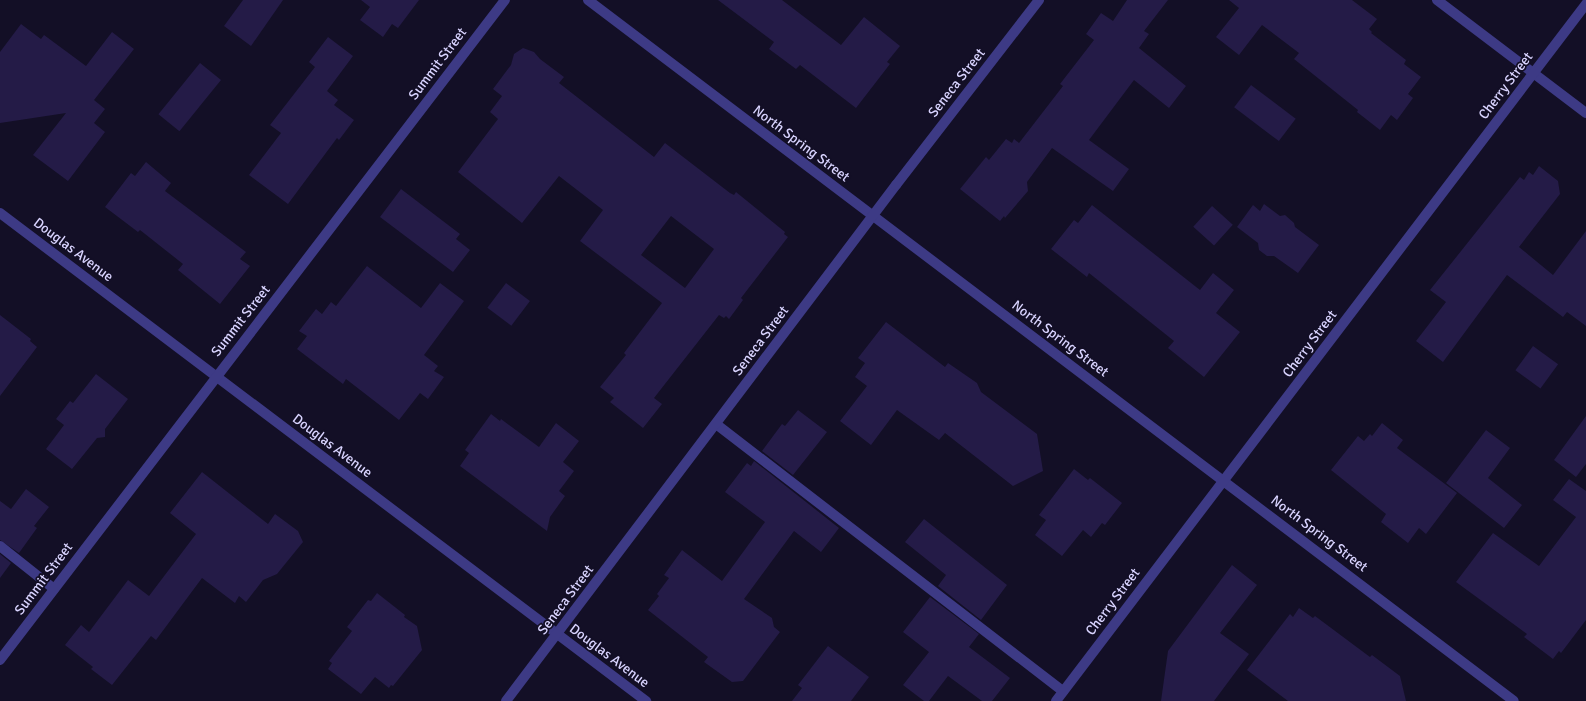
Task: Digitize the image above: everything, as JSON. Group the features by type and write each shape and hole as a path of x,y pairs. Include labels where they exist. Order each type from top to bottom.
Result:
{"street":[{"name":"Summit Street","path":"0,660 505,0"},
{"name":"North Spring Street","path":"588,0 1514,701"},
{"name":"Seneca Street","path":"506,701 873,216 1039,0"},
{"path":"1437,0 1586,112"},
{"name":"Cherry Street","path":"1056,701 1586,4"},
{"name":"Douglas Avenue","path":"0,213 646,701"},
{"path":"716,424 1063,691"},
{"path":"0,546 54,589"}],"building":[{"path":"243,0 283,0 251,46 224,26"},
{"path":"361,0 419,0 398,28 392,24 383,37 360,20 370,7"},
{"path":"718,0 782,0 841,45 864,17 900,46 887,62 890,64 856,108 800,65 796,69 769,49 774,42"},
{"path":"1127,0 1168,0 1144,31 1149,34 1139,48 1186,86 1169,108 1134,80 1089,140 1129,169 1113,191 1052,148 1027,182 1028,191 1005,218 1004,216 1000,221 960,189 986,157 989,160 1006,139 1012,143 1014,139 1019,143 1063,86 1060,84 1094,40 1086,34 1101,13 1113,21"},
{"path":"1229,0 1352,0 1377,19 1369,29 1372,32 1371,33 1406,60 1404,64 1421,77 1408,94 1413,98 1397,120 1391,115 1380,130 1357,112 1358,110 1294,59 1299,53 1262,25 1239,55 1216,37 1239,8"},
{"path":"21,24 41,39 44,35 86,66 112,32 134,49 94,100 105,109 94,123 105,132 68,181 33,155 66,113 0,123 0,52"},
{"path":"328,37 353,56 327,91 338,100 334,105 354,120 339,140 337,138 288,204 249,175 281,133 270,125 315,67 309,62"},
{"path":"523,48 534,52 540,59 564,77 559,83 654,157 665,143 730,193 734,195 736,192 785,232 784,234 788,237 741,298 743,300 729,319 726,316 724,318 719,315 654,398 662,404 643,428 610,402 614,398 600,387 626,355 624,353 662,303 580,241 603,210 559,176 522,223 458,172 498,119 490,112 502,96 493,89 511,65 514,54","holes":["671,216 714,249 685,288 641,255"]},
{"path":"200,63 221,80 179,131 158,114"},
{"path":"1251,85 1296,119 1279,141 1234,107"},
{"path":"146,162 171,183 165,191 246,252 240,259 250,266 220,304 178,270 183,264 140,230 138,232 105,207 131,173 135,176"},
{"path":"1539,166 1558,181 1560,194 1519,247 1553,275 1586,231 1586,326 1567,312 1563,317 1507,275 1443,362 1416,341 1446,302 1430,290 1520,177 1524,180 1529,172 1533,175"},
{"path":"401,189 460,234 456,239 470,250 453,272 380,217"},
{"path":"1264,204 1280,216 1285,215 1294,223 1295,227 1319,245 1298,273 1274,256 1267,256 1259,250 1258,243 1237,227 1253,205 1260,211"},
{"path":"1092,205 1200,290 1213,273 1234,290 1216,313 1240,332 1204,377 1168,348 1174,341 1089,273 1087,277 1051,249 1074,220 1078,223"},
{"path":"1212,206 1233,225 1214,246 1193,227"},
{"path":"367,266 421,308 440,283 464,301 424,355 438,366 434,371 444,377 428,399 420,393 399,420 346,379 343,384 297,349 307,336 299,331 316,309 322,314 331,302 336,306"},
{"path":"506,283 530,301 511,326 487,308"},
{"path":"0,315 31,339 30,341 37,347 0,396"},
{"path":"886,322 945,367 948,363 977,383 981,392 1037,434 1043,471 1013,486 945,433 939,440 897,410 871,445 840,421 867,386 855,377 865,363 858,358"},
{"path":"1533,346 1558,364 1540,388 1515,370"},
{"path":"96,374 128,399 105,429 105,437 97,438 72,469 46,449 64,425 56,419 70,401 73,403"},
{"path":"798,410 827,432 793,475 762,451 782,424 785,426"},
{"path":"491,414 500,421 501,419 539,447 556,423 579,441 563,462 574,471 559,491 565,496 550,517 547,531 460,466 469,453 465,450"},
{"path":"1586,416 1586,464 1576,477 1554,460"},
{"path":"1382,423 1403,440 1397,448 1457,493 1426,534 1419,528 1408,543 1381,522 1386,514 1331,470 1358,436 1364,441 1370,434 1372,436"},
{"path":"1486,430 1510,448 1488,478 1522,505 1504,528 1446,483"},
{"path":"754,461 839,528 821,552 794,531 744,599 772,618 774,627 780,632 743,681 732,682 704,662 708,657 648,610 659,596 657,594 669,578 664,575 682,550 722,581 765,522 725,492 747,463 751,466"},
{"path":"1074,469 1088,480 1090,478 1122,503 1105,525 1102,523 1091,537 1083,530 1062,556 1035,535 1046,520 1039,515"},
{"path":"202,472 268,524 275,514 298,531 303,542 277,574 263,580 246,602 239,596 235,603 202,578 156,640 151,636 112,685 91,669 93,667 65,645 81,625 89,632 128,580 149,596 196,534 170,513"},
{"path":"1569,479 1586,491 1586,620 1561,653 1559,651 1553,659 1524,637 1527,634 1456,582 1493,533 1539,566 1576,517 1553,500"},
{"path":"26,489 49,507 34,526 37,528 19,553 0,540 0,501 11,509"},
{"path":"924,519 1007,585 981,620 938,586 946,575 905,542"},
{"path":"0,554 11,563 0,578"},
{"path":"1232,565 1257,585 1220,633 1249,654 1214,701 1161,701 1168,651"},
{"path":"377,593 405,615 404,617 417,626 422,650 393,686 391,685 389,688 375,677 361,694 328,669 332,663 329,661 352,631 347,627 368,600 371,601"},
{"path":"930,597 979,634 969,647 1010,678 992,701 982,701 948,676 929,701 924,701 903,685 929,652 903,632"},
{"path":"1299,608 1313,618 1315,616 1370,657 1372,655 1400,676 1406,701 1288,701 1247,670 1290,614 1293,617"},
{"path":"828,646 869,677 851,701 792,701 802,688 798,685"}]}
